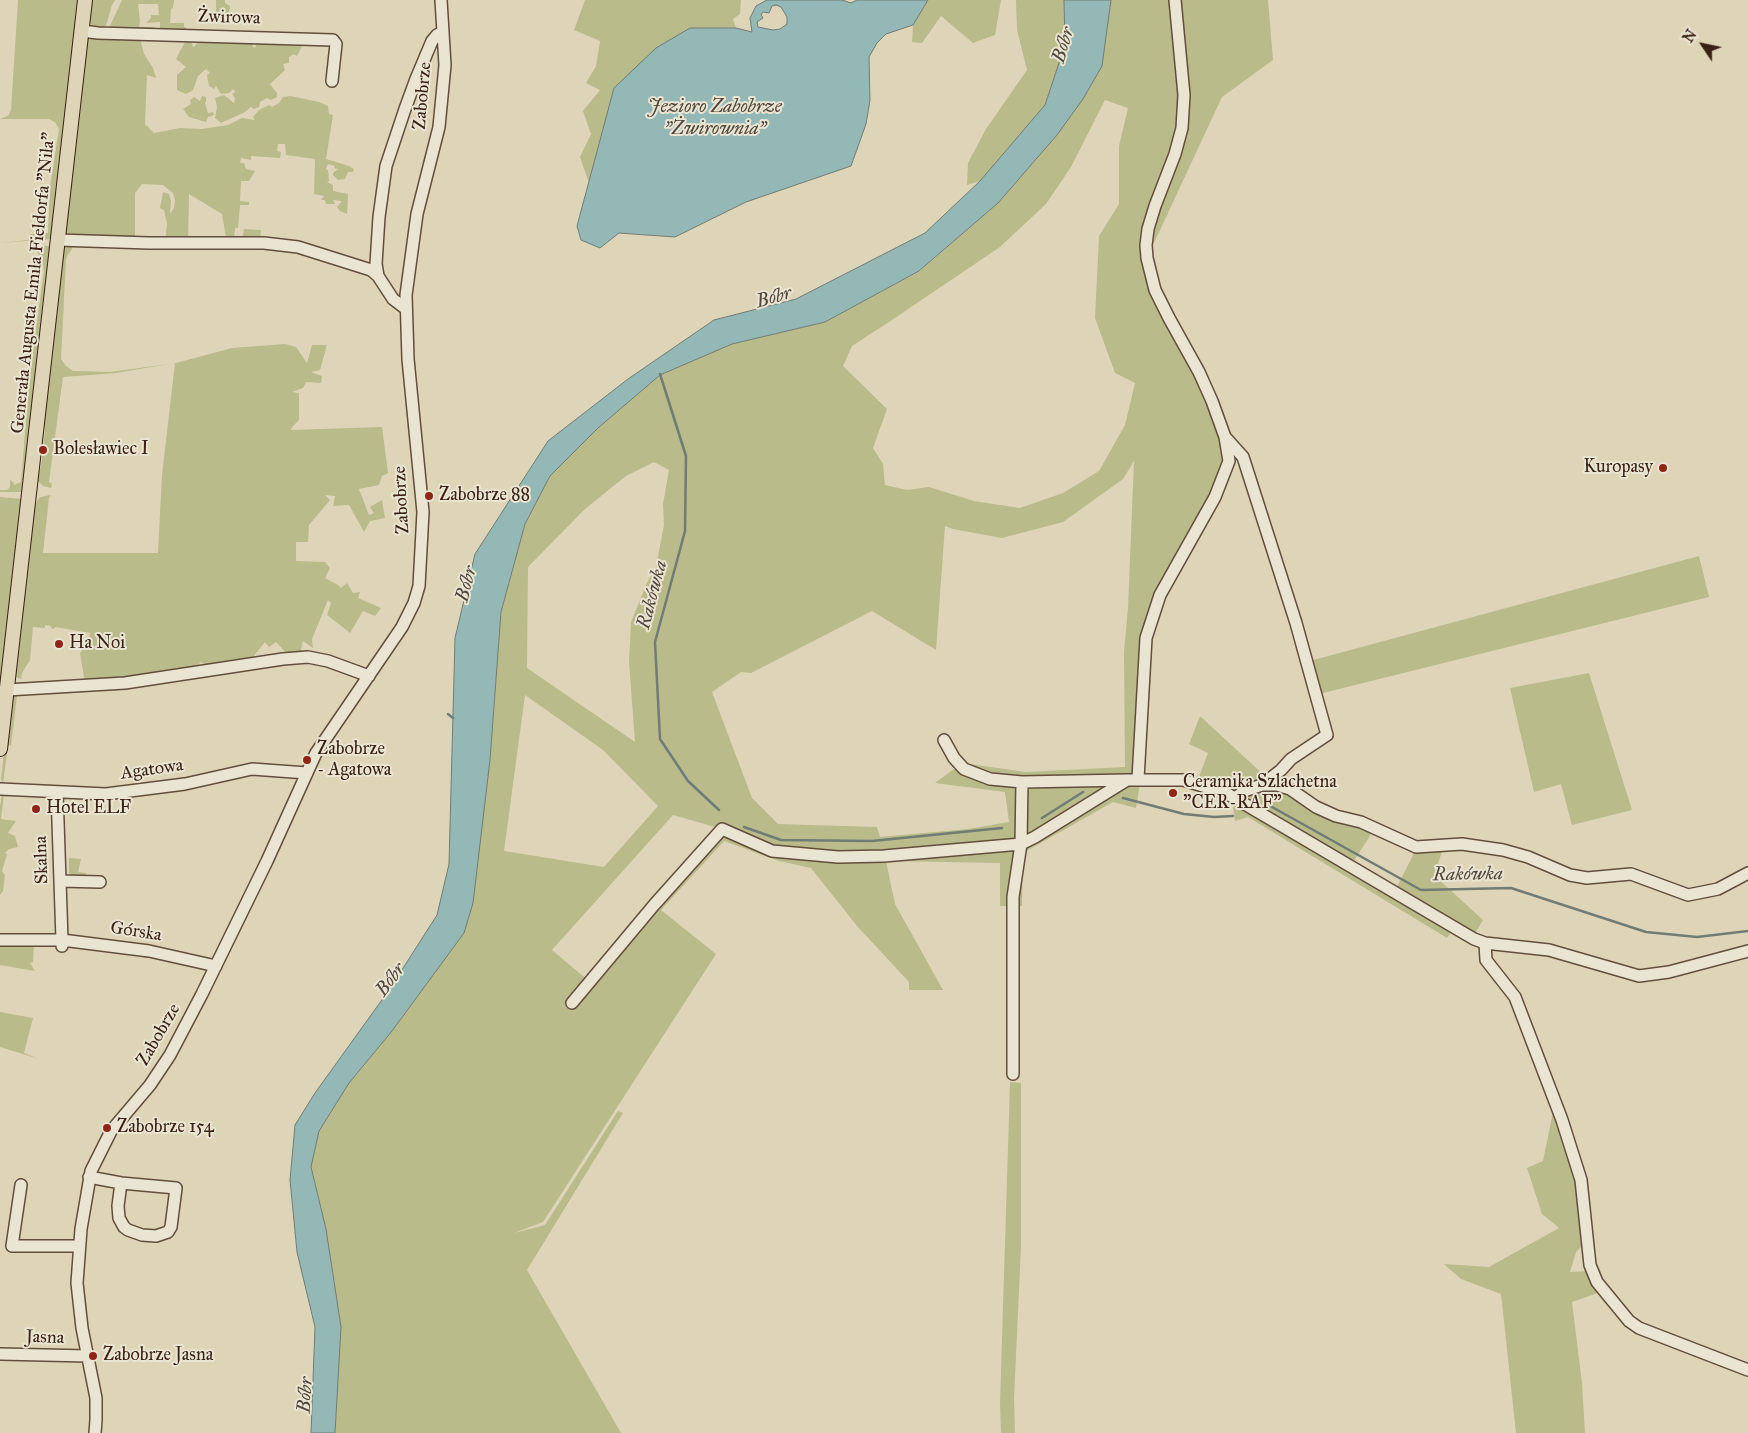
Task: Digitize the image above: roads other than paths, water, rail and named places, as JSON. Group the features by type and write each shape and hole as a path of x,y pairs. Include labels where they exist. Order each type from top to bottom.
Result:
{"main road":[{"name":"Generała Augusta Emila Fieldorfa \"Nila\"","path":"0,749 85,0"}],"street":[{"name":"Zabobrze","path":"95,1433 96,1398 82,1328 77,1283 79,1246 89,1177 96,1158 111,1131 162,1068 216,966 323,742 410,614 418,586 421,566 423,512 408,359 406,309 408,274 417,214 439,127 445,77 441,0"},
{"path":"1132,780 1146,638 1160,595 1215,497 1229,461 1225,437 1199,372 1155,290 1147,258 1148,229 1175,154 1182,128 1184,95 1175,0"},
{"name":"Żwirowa","path":"82,31 334,40 336,44 332,81"},
{"name":"Zabobrze","path":"378,276 376,266 379,217 386,166 405,109 431,44 443,32"},
{"path":"58,240 281,245 306,249 371,270 378,276 393,299 406,309"},
{"path":"1225,437 1243,457 1296,623 1327,735 1291,759 1282,770 1262,785 1244,791 1236,798"},
{"path":"7,690 125,682 308,657 328,661 369,676"},
{"path":"944,740 954,758 964,769 990,779 1022,782 1183,780 1226,793 1485,943 1548,950 1639,976 1669,972 1748,950"},
{"name":"Agatowa","path":"0,789 106,794 158,788 252,769 307,773"},
{"path":"1282,770 1282,779 1290,789 1316,807 1336,816 1360,822 1416,847 1462,844 1503,850 1528,857 1570,875 1587,878 1631,874 1688,896 1718,889 1748,874"},
{"path":"572,1003 654,905 722,829 772,851 838,857 884,856 1021,844 1132,780"},
{"path":"1013,1074 1013,896 1021,844 1022,782"},
{"path":"1262,785 1277,785 1290,789"},
{"name":"Skalna","path":"57,792 62,943"},
{"path":"60,881 100,882"},
{"name":"Górska","path":"0,940 62,943 149,952 216,966"},
{"path":"1485,943 1486,960 1515,997 1562,1120 1581,1180 1590,1265 1597,1282 1629,1321 1639,1328 1748,1370"},
{"path":"89,1177 121,1183 176,1188 171,1227 168,1232 156,1236 142,1235 124,1227 119,1218 118,1206 121,1183"},
{"path":"21,1185 12,1246 79,1246"},
{"name":"Jasna","path":"0,1354 88,1356"}],"water":[{"name":"Jezioro Zabobrze \"Żwirownia\"","path":"767,0 842,0 851,3 857,0 928,0 913,25 886,34 877,43 869,57 870,100 866,124 851,166 746,202 675,237 619,233 600,248 581,240 577,226 614,88 656,48 690,28 736,28 752,32 750,18 756,6","holes":["772,6 781,7 787,17 787,24 780,29 773,30 758,27 757,22 763,18 761,15 763,12 769,13"]},
{"path":"1064,0 1111,0 1102,66 1083,99 1057,135 998,203 919,271 825,322 732,344 660,375 598,428 550,476 525,524 501,612 490,760 473,903 464,933 392,1031 349,1083 319,1131 311,1167 326,1229 341,1327 335,1433 311,1433 315,1327 297,1252 290,1180 295,1125 315,1093 389,990 437,915 449,864 455,638 475,554 548,441 628,379 714,320 796,299 925,233 980,181 1045,105 1065,45"}],"waterway":[{"name":"Rakówka","path":"660,374 686,456 685,531 655,642 660,739 688,781 719,810"},
{"path":"448,714 453,718"},
{"name":"Rakówka","path":"1042,818 1083,792"},
{"name":"Rakówka","path":"1123,798 1184,814 1214,817 1233,816"},
{"name":"Rakówka","path":"1263,802 1421,890 1511,888 1646,932 1697,937 1748,931"},
{"name":"Rakówka","path":"744,827 781,840 872,841 1002,828"}],"place":[{"name":"Bolesławiec I","path":"43,450"},
{"name":"Kuropasy","path":"1663,468"},
{"name":"Zabobrze 88","path":"429,496"},
{"name":"Ha Noi","path":"59,644"},
{"name":"Zabobrze - Agatowa","path":"307,760"},
{"name":"Ceramika Szlachetna \"CER-RAF\"","path":"1173,793"},
{"name":"Hotel ELF","path":"36,809"},
{"name":"Zabobrze 154","path":"107,1128"},
{"name":"Zabobrze Jasna","path":"93,1356"}],"water label":[{"name":"Bóbr","path":"1064,45"},
{"name":"Bóbr","path":"774,298"},
{"name":"Bóbr","path":"467,584"},
{"name":"Bóbr","path":"391,980"},
{"name":"Bóbr","path":"306,1395"}]}
